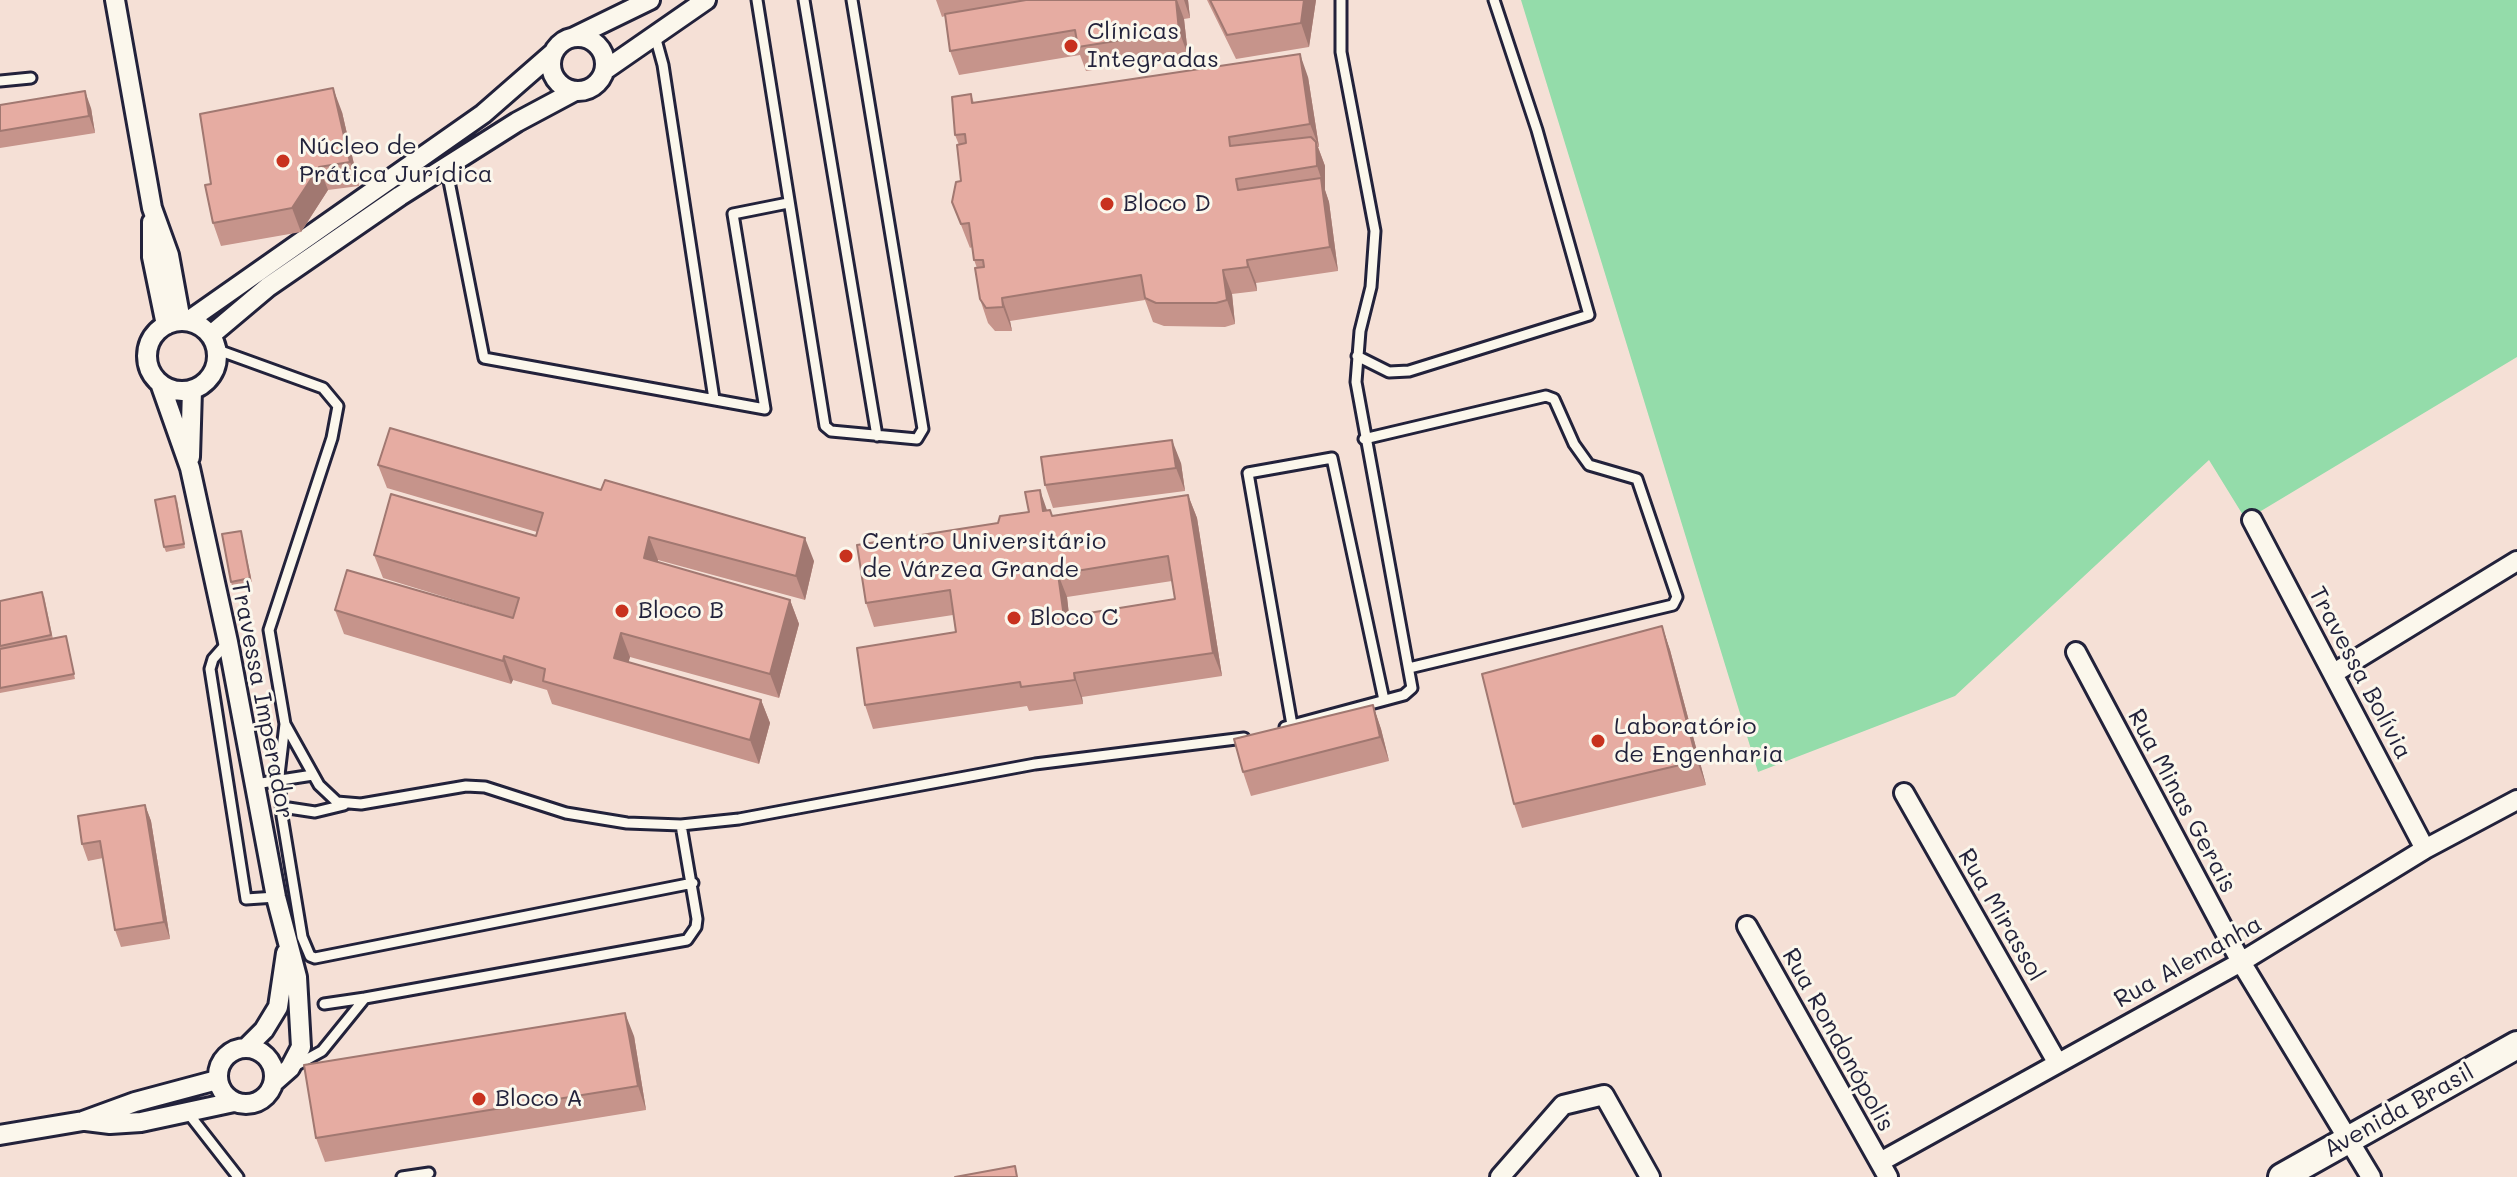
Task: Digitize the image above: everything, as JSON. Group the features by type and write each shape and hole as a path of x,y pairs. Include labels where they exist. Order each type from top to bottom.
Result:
{"street":[{"path":"115,0 152,208 152,257 178,322 214,342"},
{"path":"650,0 574,37 483,114 178,322 156,332 147,353 152,375 160,383 181,391 192,390 214,373 214,342 268,287 446,166 575,91 594,87 605,70 706,0"},
{"path":"574,37 591,40 598,46 603,53 605,70"},
{"path":"554,52 551,70 554,78 575,91"},
{"name":"Travessa Imperador","path":"160,383 190,468 228,642 276,897 297,977 303,1028 301,1047 290,1068 273,1083"},
{"name":"Travessa Imperador","path":"190,468 192,390"},
{"name":"Travessa Bolívia","path":"2252,520 2425,849"},
{"path":"2334,673 2517,561"},
{"name":"Rua Minas Gerais","path":"2076,652 2241,962 2371,1177"},
{"name":"Rua Mirassol","path":"1904,793 2057,1062"},
{"name":"Rua Alemanha","path":"1884,1170 2057,1062 2241,962 2425,849 2517,800"},
{"name":"Rua Rondonópolis","path":"1747,926 1884,1170"},
{"name":"Travessa Imperador","path":"246,1048 264,1030 278,1007 287,942"},
{"name":"Avenida Brasil","path":"2282,1177 2517,1045"},
{"path":"246,1048 256,1050 271,1063 273,1083 262,1099 243,1104 226,1097 217,1080 221,1061 228,1054 246,1048"},
{"path":"0,1135 83,1121 135,1102 217,1080"},
{"path":"1500,1177 1563,1105 1604,1095 1650,1177"},
{"path":"83,1121 110,1124 188,1113 234,1102"}],"lane":[{"path":"757,0 825,426 831,431 917,439 923,429 852,0"},
{"path":"804,0 877,436"},
{"path":"1268,731 1409,692 1412,683 1364,439 1356,382 1357,356 1371,287 1375,231 1341,52 1341,0"},
{"path":"1357,356 1389,372 1409,371 1589,315 1494,0"},
{"path":"655,35 663,65 714,399"},
{"path":"0,81 31,78"},
{"path":"446,166 484,358 765,409 733,214 788,203"},
{"path":"214,342 323,388 338,406 332,438 269,624 285,724 279,781 282,807 302,937 310,956 315,958 693,883"},
{"path":"1364,439 1546,396 1554,399 1574,444 1589,465 1637,479 1677,597 1673,605 1409,668"},
{"path":"1292,725 1248,473 1332,458 1384,700"},
{"path":"228,642 213,659 210,669 246,899 276,897"},
{"path":"285,724 327,795 347,804"},
{"path":"282,807 315,812 347,804 476,786 514,794 566,813 642,824 681,825 739,819 1035,764 1255,735"},
{"path":"255,784 313,775"},
{"path":"324,1004 679,944 693,935 696,927 693,883 681,825"},
{"path":"290,1068 322,1051 365,998"},
{"path":"188,1113 227,1167 238,1177"},
{"path":"223,1177 227,1167"},
{"path":"402,1177 429,1173"}],"green space":[{"path":"1521,0 2517,0 2517,357 2246,520 2209,460 1955,696 1758,772"}],"building":[{"path":"1026,0 1176,0 1179,31 1078,47 1075,30 950,51 945,14"},
{"path":"1210,0 1304,0 1301,23 1227,35"},
{"name":"Bloco D","path":"1300,54 1310,124 1229,137 1230,146 1311,137 1316,142 1317,166 1236,179 1238,190 1321,178 1330,247 1247,260 1248,267 1223,270 1227,300 1216,303 1156,303 1145,298 1141,275 1002,298 1003,307 986,308 980,299 975,268 984,267 983,260 974,260 969,223 961,224 952,202 956,182 961,181 957,145 966,143 965,134 955,135 952,97 971,94 972,103"},
{"name":"Núcleo de Prática Jurídica","path":"333,88 350,162 319,167 292,208 213,223 205,185 211,184 200,114"},
{"path":"85,91 89,116 0,131 0,105"},
{"name":"Bloco B","path":"390,428 601,490 605,480 805,538 796,576 649,537 644,558 790,600 770,674 621,633 614,658 761,700 750,740 543,681 545,669 504,656 503,661 335,610 347,570 513,618 519,598 374,555 391,494 536,536 543,513 378,465"},
{"path":"1172,440 1176,468 1045,485 1041,457"},
{"name":"Bloco C","path":"1040,490 1043,511 1050,510 1052,516 1188,495 1213,653 1074,673 1075,680 1021,687 1020,682 865,705 857,648 956,632 950,590 866,603 857,545 998,523 1000,516 1029,512 1025,492","holes":["1168,556 1175,599 1064,617 1058,574"]},
{"path":"175,496 184,544 164,547 155,500"},
{"path":"241,531 250,578 231,582 222,534"},
{"path":"42,592 51,635 0,646 0,601"},
{"name":"Laboratório de Engenharia","path":"1662,626 1697,761 1514,804 1482,674"},
{"path":"66,636 74,674 0,688 0,649"},
{"path":"1373,705 1380,737 1243,772 1234,739"},
{"path":"145,805 164,922 115,930 100,841 82,844 78,816"},
{"name":"Bloco A","path":"625,1013 638,1086 316,1138 304,1065"},
{"path":"1015,1166 1017,1177 955,1177"}],"place":[{"name":"Clínicas Integradas","path":"1071,46"},
{"name":"Núcleo de Prática Jurídica","path":"283,161"},
{"name":"Bloco D","path":"1107,204"},
{"name":"Centro Universitário de Várzea Grande","path":"846,556"},
{"name":"Bloco B","path":"622,611"},
{"name":"Bloco C","path":"1014,618"},
{"name":"Laboratório de Engenharia","path":"1598,741"},
{"name":"Bloco A","path":"479,1099"}]}
